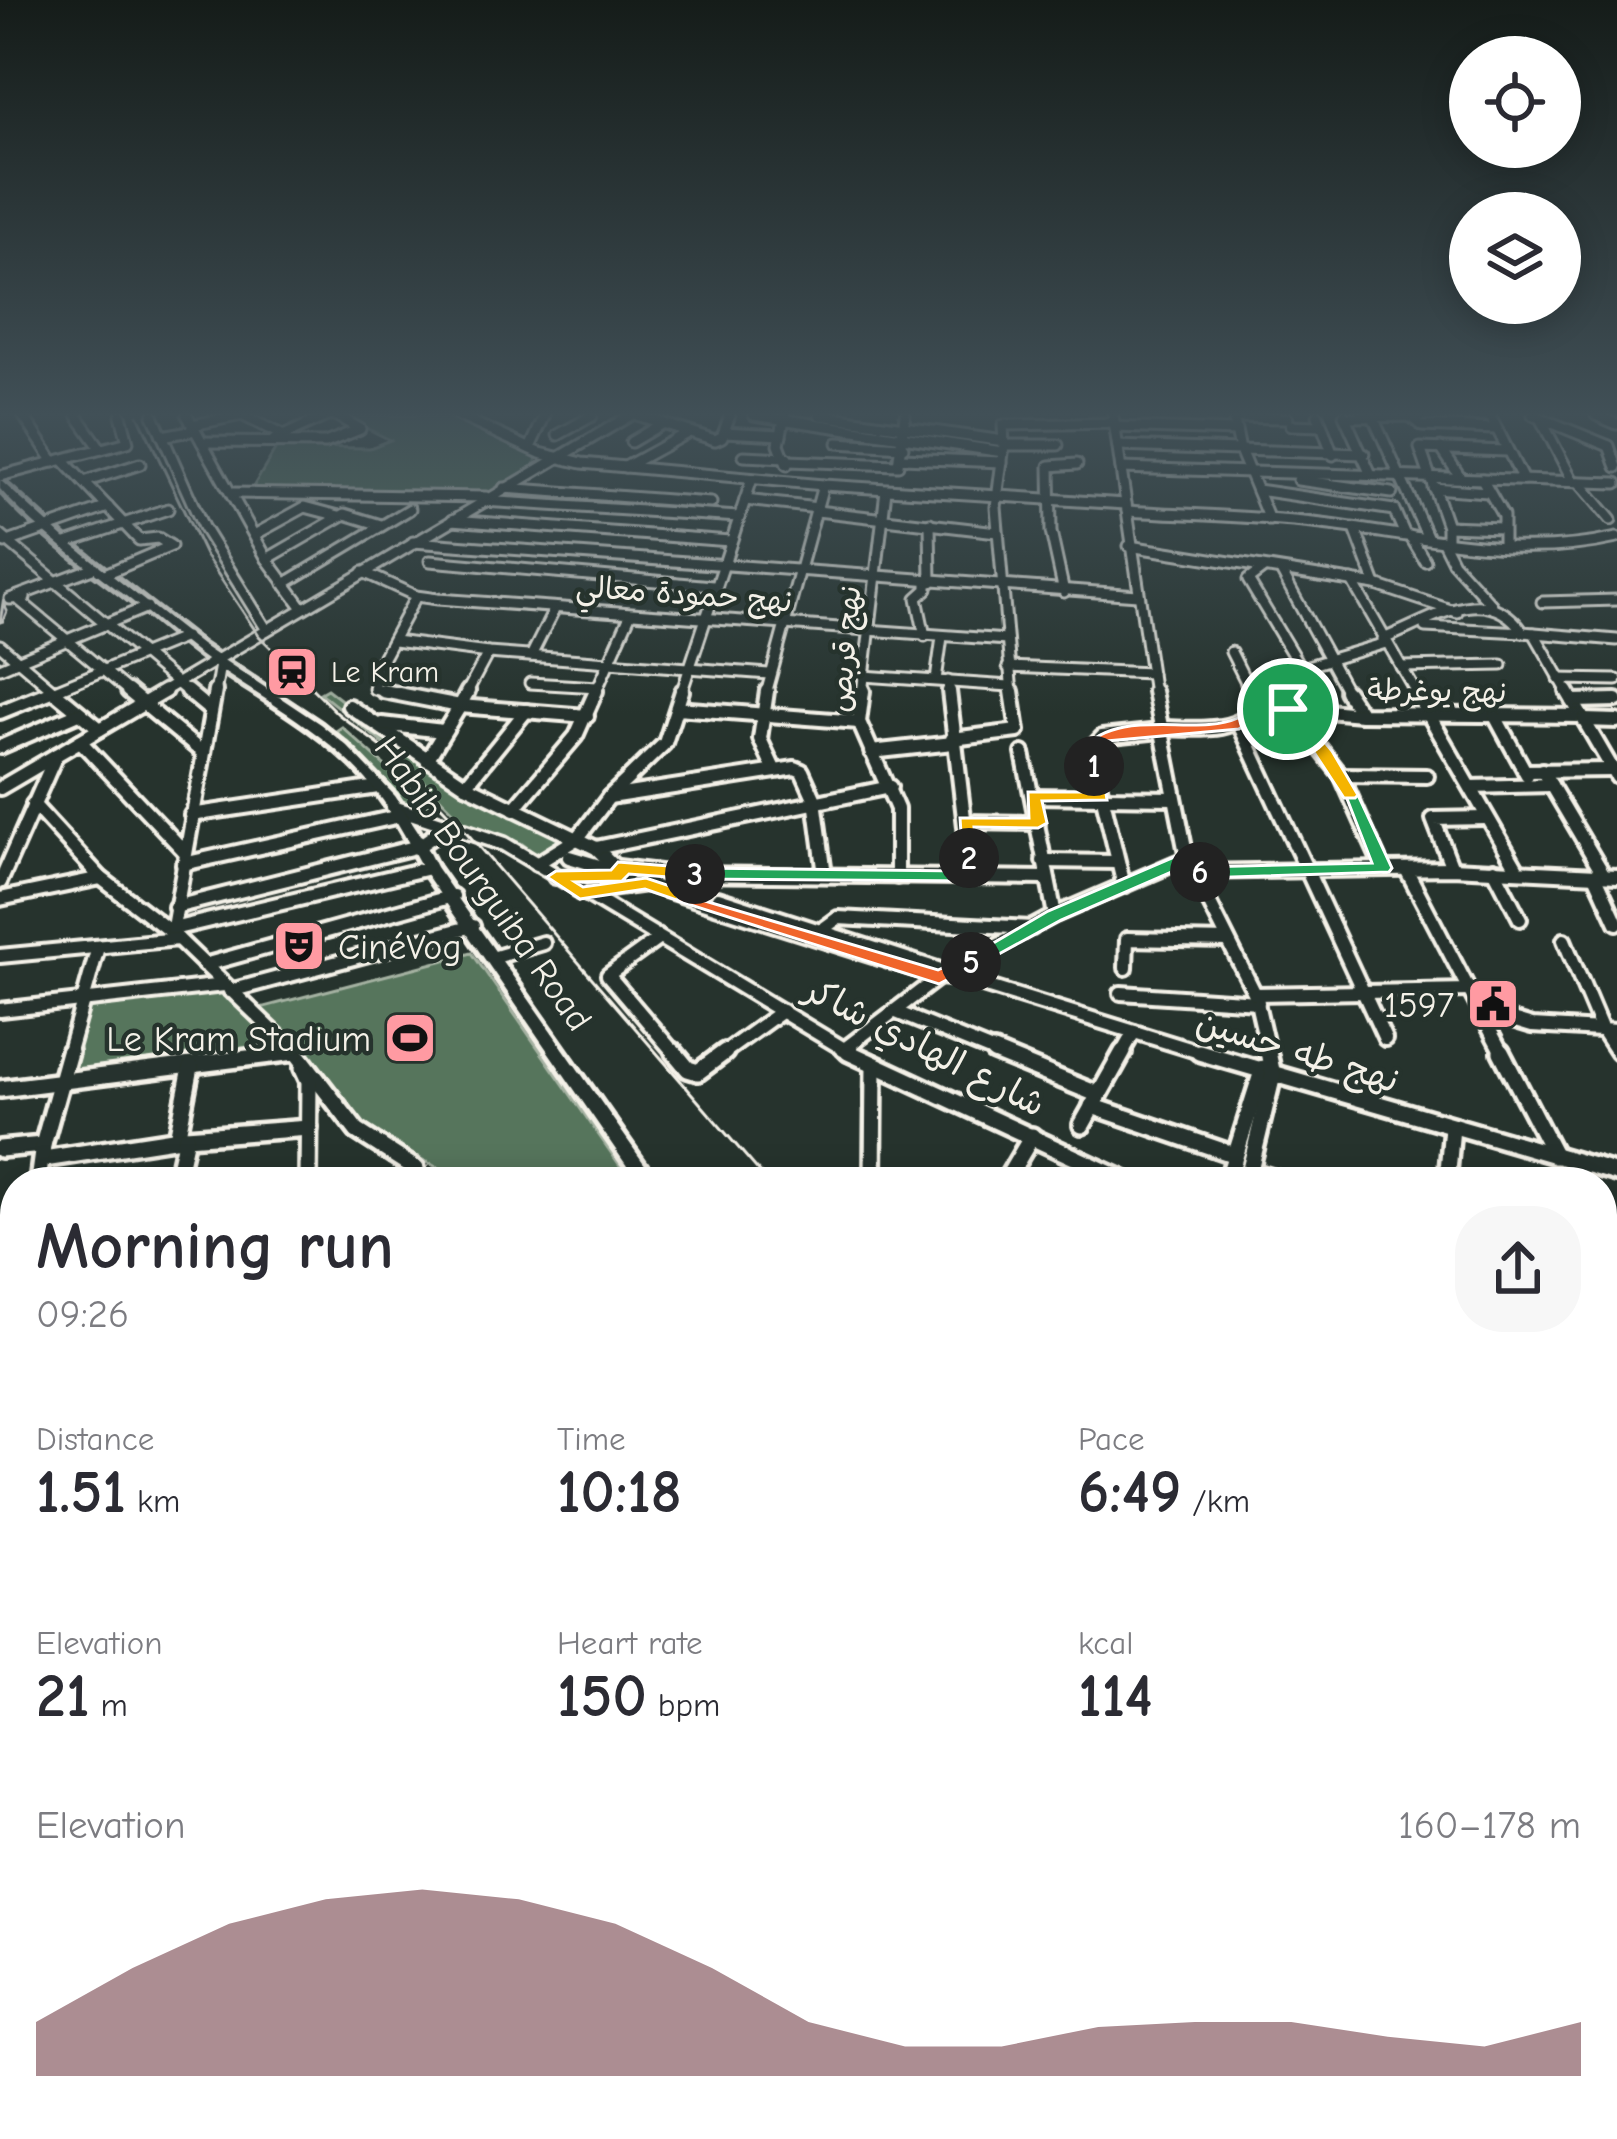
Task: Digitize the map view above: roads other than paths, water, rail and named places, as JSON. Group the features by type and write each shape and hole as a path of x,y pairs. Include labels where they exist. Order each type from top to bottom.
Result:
{"main road":[{"name":"Habib Bourguiba Road","path":"35,515 218,663 344,745 419,845 429,868 453,896 638,1167"}],"street":[{"path":"3,541 86,515"},
{"path":"14,599 56,581 172,548 161,538 141,541 115,515"},
{"path":"67,544 128,528 156,515"},
{"path":"199,515 232,585 268,630"},
{"path":"245,515 267,559 303,608"},
{"path":"256,534 291,515"},
{"path":"335,515 339,516"},
{"path":"267,559 347,515"},
{"path":"355,515 381,525"},
{"path":"284,584 401,515"},
{"path":"4,783 218,663 460,515"},
{"path":"554,876 586,842 609,797 664,743 740,517 709,515"},
{"path":"774,769 760,739 761,714 815,515"},
{"path":"856,515 997,532"},
{"name":"نهج قربص","path":"884,515 860,722 897,809 897,877"},
{"path":"952,525 953,515"},
{"path":"871,752 1014,734 1019,721 1008,668 998,515"},
{"path":"1051,515 1064,592"},
{"path":"1128,515 1160,730 1190,865 1257,998 1268,1068 1250,1167"},
{"path":"1212,515 1503,546 1560,548 1617,538"},
{"path":"1266,515 1268,520"},
{"path":"1298,522 1299,515"},
{"path":"1333,515 1333,526"},
{"path":"1364,515 1360,529 1376,585"},
{"path":"1394,515 1425,561"},
{"path":"1419,515 1428,538"},
{"path":"1443,515 1444,540 1453,562 1528,632 1615,773"},
{"path":"1502,515 1503,546"},
{"path":"394,519 432,530"},
{"path":"1588,527 1614,519"},
{"path":"452,520 730,541"},
{"path":"926,636 917,598 929,582 930,524"},
{"path":"1447,526 1502,528"},
{"path":"3,541 211,710"},
{"path":"411,542 1004,589 1138,595"},
{"path":"1130,546 1376,585 1457,612"},
{"path":"430,561 713,586"},
{"path":"1264,568 1247,578 1300,667"},
{"path":"1281,571 1326,660 1361,714"},
{"name":"نهج حمودة معالي","path":"363,572 416,596 1007,640"},
{"path":"1352,581 1518,870"},
{"path":"0,584 203,753"},
{"path":"416,596 380,664 374,689 460,706 586,716"},
{"path":"1542,602 1617,601"},
{"path":"0,668 147,607"},
{"path":"1246,684 1384,641 1457,612 1498,607"},
{"path":"531,656 555,608"},
{"path":"514,809 555,763 586,716 630,615"},
{"path":"1420,626 1617,640"},
{"path":"0,712 185,637"},
{"path":"942,638 942,681 971,877"},
{"path":"394,641 488,653 769,674"},
{"path":"0,645 100,729"},
{"path":"427,666 436,648"},
{"path":"1124,886 1091,749 1102,737 1239,724 1257,709 1231,652"},
{"path":"427,760 488,653"},
{"path":"177,933 175,907 218,663"},
{"path":"1401,667 1502,665"},
{"path":"1008,668 1151,673"},
{"path":"862,676 1010,686"},
{"path":"1559,679 1617,680"},
{"path":"530,682 598,687"},
{"path":"1573,701 1617,700"},
{"path":"349,706 466,784 586,842 621,875"},
{"path":"677,708 860,722"},
{"name":"نهج يوغرطة","path":"1257,709 1293,714 1617,721"},
{"path":"466,784 526,711"},
{"path":"0,747 79,713"},
{"path":"1293,714 1340,775 1383,868"},
{"path":"1495,716 1533,785"},
{"path":"382,724 443,731"},
{"path":"1239,724 1385,1039"},
{"path":"80,741 184,858"},
{"path":"1023,753 1054,915"},
{"path":"0,882 6,855 56,755"},
{"path":"609,797 774,769 802,771 815,800 825,875"},
{"path":"1525,770 1615,773"},
{"path":"1542,770 1605,875 1617,922"},
{"path":"1340,775 1427,776"},
{"path":"4,783 46,778"},
{"path":"1472,787 1551,784"},
{"path":"191,815 378,787"},
{"path":"536,864 586,842 890,788"},
{"path":"1033,796 1173,798"},
{"path":"33,804 101,878 177,933 296,1052 351,1126 414,1167"},
{"path":"184,858 396,812"},
{"name":"شارع الهادي شاكر","path":"396,812 504,844 843,1050 1097,1167"},
{"path":"1452,868 1433,819 1486,818"},
{"path":"965,822 1038,823"},
{"path":"175,907 419,845 446,827"},
{"path":"569,857 648,881"},
{"path":"1043,861 1115,862"},
{"path":"843,1050 1054,915 1190,865 1605,875"},
{"path":"0,956 98,947 177,933 429,868"},
{"path":"1406,869 1556,1156"},
{"path":"1494,869 1520,919"},
{"path":"580,893 621,875"},
{"path":"554,876 1046,878"},
{"path":"0,899 101,878"},
{"name":"نهج طه حسين","path":"648,881 824,929 952,976"},
{"name":"نهج طه حسين","path":"648,881 1134,1032 1595,1167"},
{"path":"204,965 453,896"},
{"path":"824,929 838,918 1037,928"},
{"path":"0,1010 227,988 473,926"},
{"path":"1126,968 1127,938 1228,941"},
{"path":"658,939 608,975 688,1070 698,1072 782,1011"},
{"path":"1564,940 1617,1053"},
{"path":"492,958 543,943"},
{"path":"41,1167 98,947"},
{"path":"1120,993 1257,998 1471,990"},
{"path":"1482,1011 1532,1026 1609,1030"},
{"path":"896,1012 1094,1100 1235,1155"},
{"path":"1082,1125 1134,1032"},
{"path":"0,1089 296,1052"},
{"path":"296,1052 309,1081 308,1167"},
{"path":"873,1167 874,1065"},
{"path":"178,1167 191,1067"},
{"path":"1232,1167 1268,1068"},
{"path":"1448,1167 1452,1127"},
{"path":"0,1149 44,1152 309,1128"},
{"path":"1014,1167 1032,1136"}],"tram line":[{"path":"186,515 205,555 259,636 338,714 395,757 467,833 755,1167"}],"place":[{"name":"Le Kram","path":"292,672"},
{"name":"CinéVog","path":"299,946"},
{"name":"1597","path":"1493,1004"},
{"name":"Le Kram Stadium","path":"410,1038"}]}
